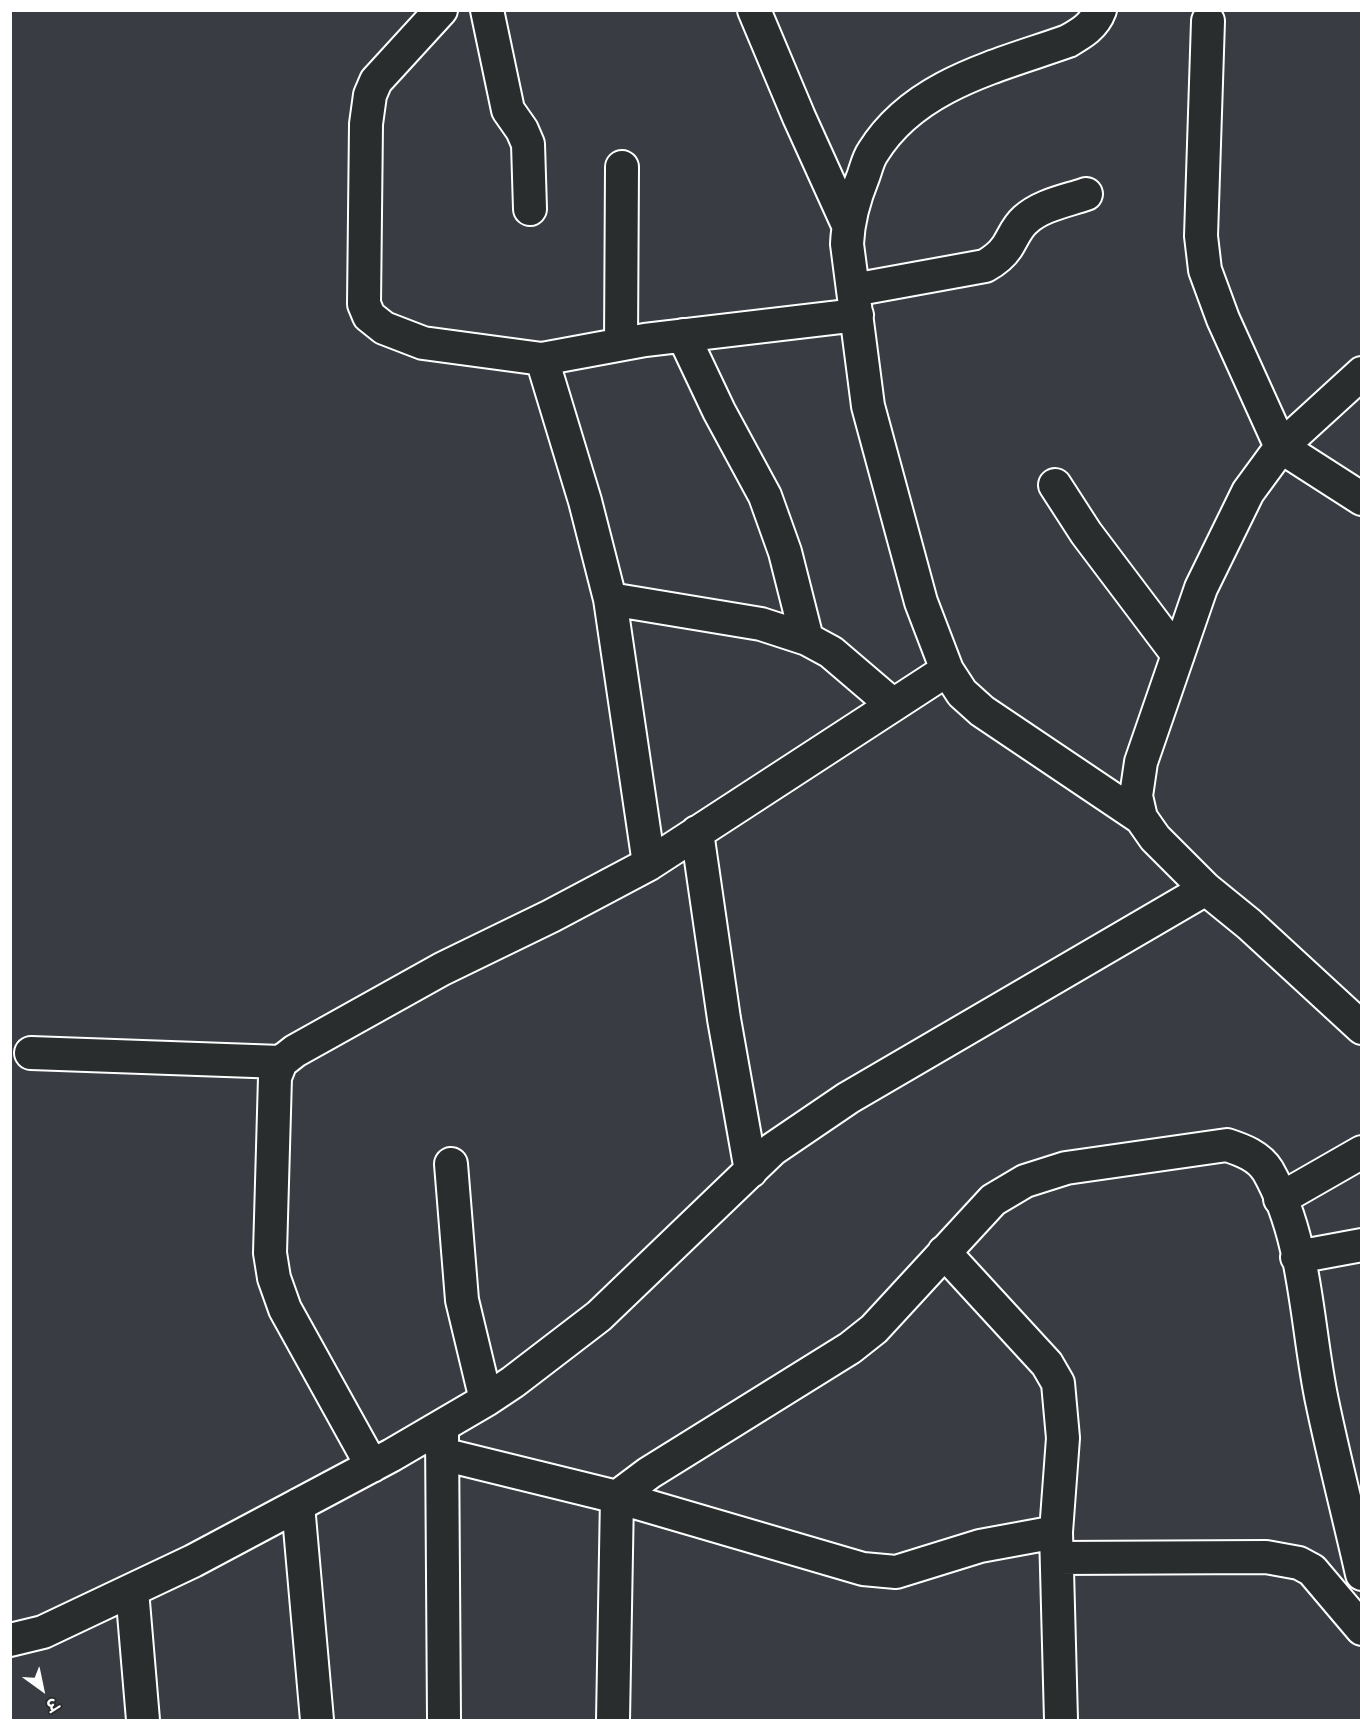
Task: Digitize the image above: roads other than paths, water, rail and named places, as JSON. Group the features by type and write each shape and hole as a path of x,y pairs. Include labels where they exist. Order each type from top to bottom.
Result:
{"street":[{"path":"441,10 376,81 370,95 366,124 364,304 369,316 384,328 423,343 542,358 855,303 985,266 998,258 1025,219 1041,209 1086,194"},
{"path":"487,10 508,110 522,130 528,144 530,209"},
{"path":"754,10 848,225"},
{"path":"1100,10 1097,19 1086,31 1068,41 950,84 920,102 895,124 872,153 857,192 848,225 847,244 868,406 921,602 947,670 962,693 982,711 1141,818 1155,838 1206,889 1249,924 1362,1029"},
{"path":"1208,21 1201,236 1205,270 1223,319 1281,447 1362,499"},
{"path":"621,344 622,167"},
{"path":"683,335 719,411 765,496 784,552 807,639"},
{"path":"542,358 585,501 610,598 649,864"},
{"path":"1141,818 1136,796 1141,762 1201,588 1248,492 1281,447 1362,373"},
{"path":"1055,485 1086,533 1178,655"},
{"path":"610,598 761,624 807,639 831,652 893,705"},
{"path":"372,1466 285,1309 274,1278 270,1253 275,1077 281,1062 294,1051 441,969 551,916 649,864 947,670"},
{"path":"697,832 724,1019 751,1171"},
{"path":"10,1640 43,1632 193,1561 372,1466 442,1440 486,1400 599,1316 773,1149 848,1098 1206,889"},
{"path":"31,1053 281,1062"},
{"path":"617,1497 649,1473 850,1348 874,1329 993,1200 1025,1181 1066,1168 1227,1145 1247,1152 1267,1169 1293,1234 1322,1400 1361,1567"},
{"path":"1280,1199 1362,1152"},
{"path":"451,1164 462,1300 486,1400"},
{"path":"1298,1257 1362,1245"},
{"path":"944,1252 1047,1364 1058,1383 1063,1438 1056,1545 1061,1720"},
{"path":"442,1440 617,1497 852,1566 874,1570 896,1572 980,1546 1056,1545 1266,1557 1299,1563 1312,1570 1362,1629"},
{"path":"442,1440 444,1720"},
{"path":"613,1720 617,1497"},
{"path":"298,1505 317,1720"},
{"path":"132,1590 143,1720"}]}
